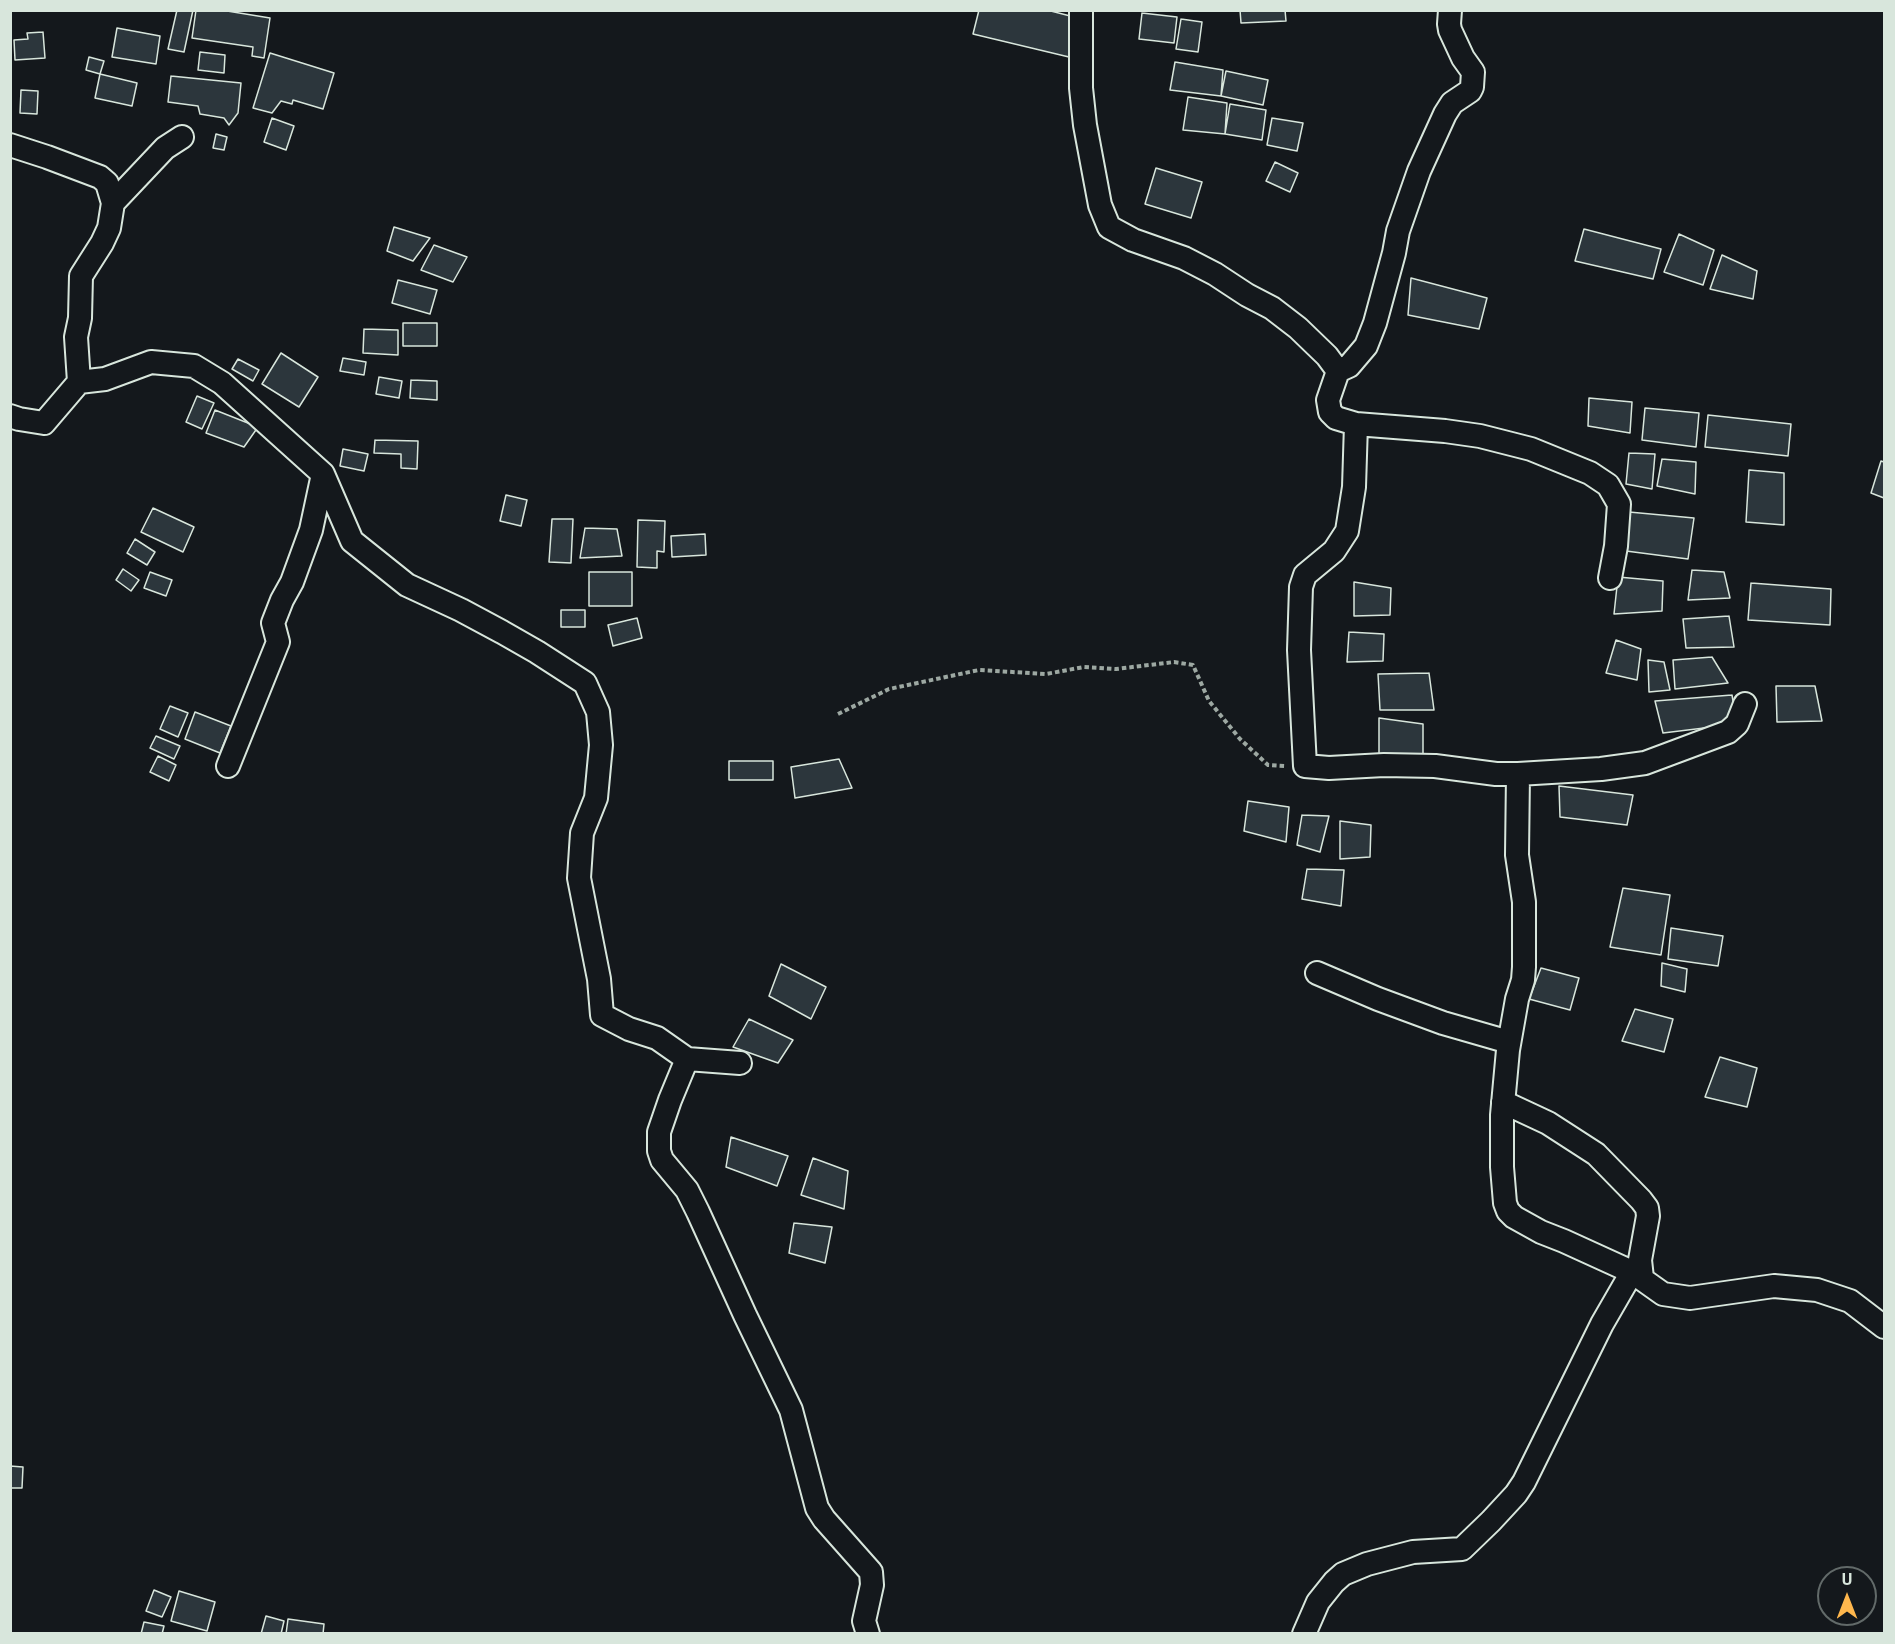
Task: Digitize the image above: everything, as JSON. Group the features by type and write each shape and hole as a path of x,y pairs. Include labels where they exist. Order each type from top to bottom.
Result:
{"street":[{"path":"1081,10 1081,88 1085,125 1100,205 1109,227 1133,240 1184,258 1272,308 1298,328 1327,356 1338,371"},
{"path":"1450,10 1450,30 1463,58 1473,72 1472,87 1470,91 1452,103 1445,114 1419,171 1398,231 1375,323 1366,346 1349,366 1338,371 1328,400 1330,412 1336,418 1356,424 1480,436 1531,448 1590,473 1608,485 1619,504 1616,546 1610,579"},
{"path":"113,203 165,148 182,137"},
{"path":"10,146 100,177 107,183 113,203 110,228 81,276 80,318 76,337 79,382"},
{"path":"10,416 19,420 44,423 79,382 105,379 151,362 194,366 222,383 323,474 352,541 407,585 502,632 585,683 598,712 601,745 596,798 582,833 579,878 599,979 602,1015 630,1029 657,1038 687,1059 740,1063"},
{"path":"1356,424 1354,487 1347,531 1334,551 1305,575 1301,587 1299,650 1305,766 1329,768 1384,765 1435,766 1496,774 1518,774 1601,769 1645,763 1728,732 1737,724 1745,704"},
{"path":"228,766 278,642 273,623 312,530 323,474"},
{"path":"1518,774 1517,855 1524,902 1524,968 1509,1042 1503,1102 1502,1167 1505,1203 1508,1211 1514,1217 1541,1232 1637,1275 1663,1294 1690,1298 1774,1286 1817,1290 1850,1301 1884,1327"},
{"path":"1317,973 1443,1023 1509,1042"},
{"path":"687,1059 659,1132 659,1151 662,1160 687,1190 791,1410 817,1508 871,1572 872,1585 864,1621 868,1634"},
{"path":"1304,1634 1318,1602 1334,1582 1343,1575 1367,1564 1413,1552 1462,1549 1516,1494 1596,1334 1637,1275 1648,1215 1647,1208 1641,1200 1596,1154 1548,1123 1503,1102"}],"path":[{"path":"838,714 890,689 979,670 1046,674 1084,667 1116,669 1174,662 1193,665 1209,701 1240,740 1268,765 1305,766"}],"building":[{"path":"177,10 193,10 184,52 168,49"},
{"path":"196,10 221,10 270,18 264,58 252,56 253,47 192,38"},
{"path":"979,10 1047,10 1078,18 1069,57 973,34"},
{"path":"1240,10 1285,10 1286,21 1241,23"},
{"path":"1142,13 1177,17 1174,43 1139,39"},
{"path":"1181,19 1202,22 1198,52 1176,49"},
{"path":"117,28 160,36 156,64 112,57"},
{"path":"43,32 45,58 15,60 14,40 28,39 27,33"},
{"path":"200,52 225,55 224,73 198,70"},
{"path":"270,53 334,73 323,109 293,100 292,104 281,101 272,113 253,108"},
{"path":"89,57 104,61 100,74 86,70"},
{"path":"1175,62 1223,70 1221,96 1170,90"},
{"path":"1226,71 1268,80 1263,105 1221,96"},
{"path":"100,74 137,83 132,106 95,98"},
{"path":"171,76 241,83 238,113 229,125 224,118 200,114 198,106 168,102"},
{"path":"21,90 38,91 37,114 20,113"},
{"path":"1188,97 1227,103 1225,134 1183,130"},
{"path":"1230,104 1266,110 1262,140 1225,134"},
{"path":"272,118 294,126 286,150 264,142"},
{"path":"1272,118 1303,123 1297,151 1267,145"},
{"path":"216,134 227,137 224,150 213,148"},
{"path":"1275,162 1298,173 1290,192 1266,181"},
{"path":"1156,168 1202,182 1191,218 1145,204"},
{"path":"394,227 430,238 413,261 387,251"},
{"path":"1584,229 1661,249 1653,279 1575,261"},
{"path":"1679,234 1714,250 1703,285 1664,272"},
{"path":"434,245 467,257 453,282 421,270"},
{"path":"1722,255 1757,271 1753,299 1710,289"},
{"path":"1411,278 1487,298 1479,329 1408,315"},
{"path":"398,280 437,290 430,314 392,303"},
{"path":"403,323 437,323 437,346 403,346"},
{"path":"364,329 398,330 398,355 363,353"},
{"path":"281,353 318,377 299,407 262,384"},
{"path":"343,358 366,362 364,375 340,371"},
{"path":"238,359 259,370 253,381 232,369"},
{"path":"379,377 402,381 399,398 376,394"},
{"path":"411,380 437,381 437,400 410,398"},
{"path":"197,396 214,403 202,429 186,422"},
{"path":"1589,398 1632,402 1630,433 1588,426"},
{"path":"1645,408 1699,413 1696,447 1642,440"},
{"path":"215,410 258,427 244,447 206,433"},
{"path":"1708,415 1791,424 1788,456 1705,447"},
{"path":"375,440 418,441 417,469 401,468 401,454 374,453"},
{"path":"343,449 368,454 364,471 340,466"},
{"path":"1629,453 1655,454 1652,489 1626,484"},
{"path":"1662,459 1696,462 1695,494 1657,486"},
{"path":"1881,461 1884,462 1884,498 1871,493"},
{"path":"1749,470 1784,473 1784,525 1746,522"},
{"path":"506,495 527,500 521,526 500,521"},
{"path":"153,508 194,527 183,552 141,532"},
{"path":"1629,512 1694,518 1688,559 1626,551"},
{"path":"552,519 573,519 571,563 549,562"},
{"path":"638,520 665,521 664,552 657,551 657,568 637,567"},
{"path":"585,528 617,529 622,556 580,558"},
{"path":"705,534 706,555 672,557 671,536"},
{"path":"135,539 155,552 147,565 127,553"},
{"path":"123,569 139,580 131,591 116,580"},
{"path":"1692,570 1724,572 1730,598 1688,600"},
{"path":"150,572 172,580 166,596 144,588"},
{"path":"589,572 632,572 632,606 589,606"},
{"path":"1618,577 1663,581 1662,611 1614,614"},
{"path":"1354,582 1391,588 1390,615 1354,616"},
{"path":"1751,583 1831,589 1830,625 1748,620"},
{"path":"561,610 585,610 585,627 561,627"},
{"path":"1729,616 1734,647 1686,648 1683,619"},
{"path":"637,618 642,638 613,646 608,625"},
{"path":"1349,632 1384,634 1383,661 1347,662"},
{"path":"1616,640 1641,649 1637,680 1606,673"},
{"path":"1712,657 1728,683 1675,689 1673,660"},
{"path":"1648,660 1664,662 1670,690 1649,692"},
{"path":"1429,673 1434,710 1380,710 1378,674"},
{"path":"1776,686 1815,686 1822,721 1777,722"},
{"path":"1732,695 1737,724 1663,733 1655,701"},
{"path":"170,706 188,713 178,737 160,729"},
{"path":"195,712 231,726 220,753 185,739"},
{"path":"1379,718 1423,724 1423,756 1379,756"},
{"path":"156,736 180,746 174,759 150,748"},
{"path":"158,756 176,765 169,781 150,772"},
{"path":"839,759 852,788 795,798 791,767"},
{"path":"729,761 773,761 773,780 729,780"},
{"path":"1559,786 1633,795 1627,825 1560,817"},
{"path":"1248,801 1289,807 1286,842 1244,831"},
{"path":"1302,815 1329,816 1320,852 1297,845"},
{"path":"1340,821 1371,825 1370,857 1340,859"},
{"path":"1307,869 1344,870 1341,906 1302,899"},
{"path":"1623,888 1670,895 1661,955 1610,947"},
{"path":"1671,928 1723,936 1718,966 1668,959"},
{"path":"1662,963 1687,969 1685,992 1661,986"},
{"path":"781,964 826,987 811,1019 769,996"},
{"path":"1541,968 1579,978 1570,1010 1529,999"},
{"path":"1635,1009 1673,1019 1664,1052 1622,1041"},
{"path":"749,1019 793,1040 778,1063 733,1047"},
{"path":"1720,1057 1757,1068 1747,1107 1705,1097"},
{"path":"731,1137 788,1156 777,1186 726,1167"},
{"path":"813,1158 848,1171 844,1209 801,1195"},
{"path":"794,1223 832,1227 825,1263 789,1253"},
{"path":"10,1466 23,1467 22,1488 10,1488"},
{"path":"154,1590 171,1597 162,1617 146,1611"},
{"path":"179,1591 215,1602 207,1631 171,1621"},
{"path":"266,1616 284,1621 281,1634 261,1634"},
{"path":"288,1619 324,1624 323,1634 286,1634"},
{"path":"144,1622 164,1626 162,1634 141,1634"}]}
